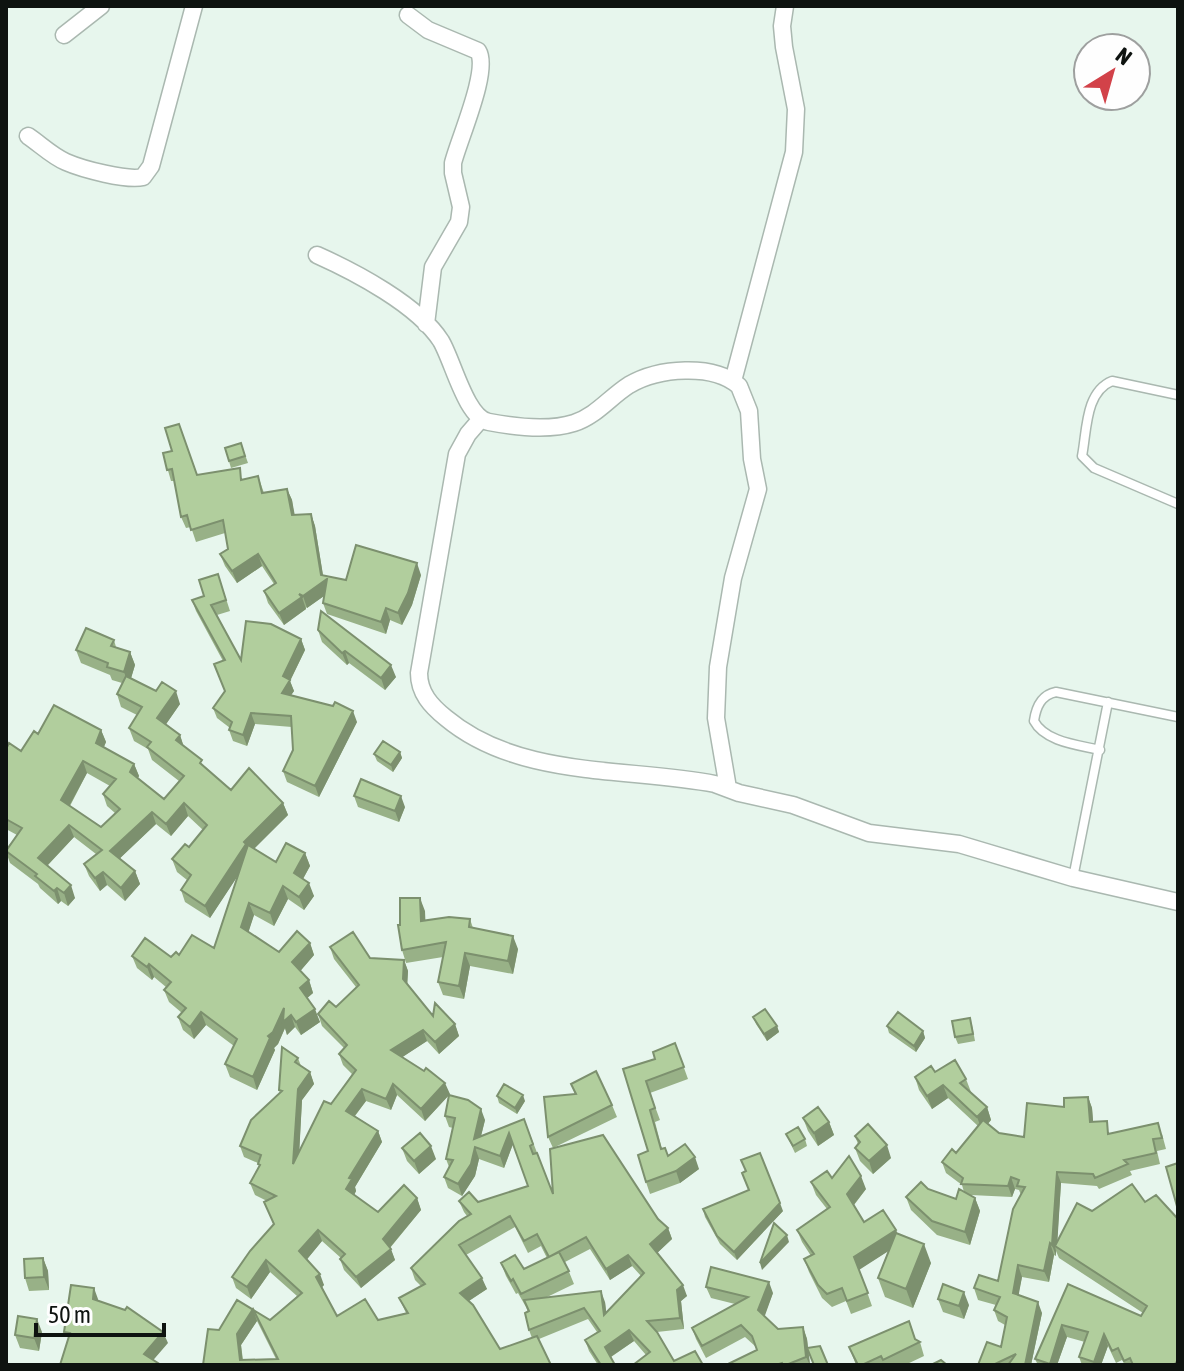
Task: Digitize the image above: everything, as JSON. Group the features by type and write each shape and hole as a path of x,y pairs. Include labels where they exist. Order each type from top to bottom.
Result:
{"street":[{"path":"64,35 101,6"},
{"path":"28,136 73,165 130,178 143,177 151,166 194,6"},
{"path":"733,381 794,152 796,109 784,47 782,26 785,6"},
{"path":"408,15 428,30 478,51 482,60 480,76 453,163 461,207 459,222 433,267 426,324"},
{"path":"317,255 369,280 426,324 443,345 471,409 481,419 530,427 563,426 588,417 630,385 643,379 696,370 733,381 744,395 749,411 752,459 758,489 733,578 718,667 716,718 728,788"},
{"path":"481,419 457,454 419,673 423,694 454,725 496,749 547,762 675,777 728,788 793,805 869,833 959,844 1073,878 1178,902"}],"lane":[{"path":"1178,395 1112,381 1098,389 1093,399 1082,456 1094,468 1178,504"},
{"path":"1100,750 1050,737 1036,726 1035,714 1044,697 1056,692 1178,717"},
{"path":"1073,878 1108,702"}],"building":[{"path":"179,424 197,475 240,468 241,480 258,476 262,493 287,489 292,515 311,514 321,575 346,580 356,545 417,563 398,613 386,608 381,622 323,603 327,579 303,596 299,594 302,597 279,613 264,591 276,583 258,554 232,571 220,554 228,549 223,520 191,530 187,515 181,517 172,469 167,470 163,453 172,451 165,428"},
{"path":"241,443 245,456 229,461 225,448"},
{"path":"218,574 226,600 211,605 241,660 246,621 271,624 301,639 283,676 290,680 282,693 333,706 335,702 353,711 315,786 283,771 293,750 291,716 251,713 243,735 229,730 232,722 213,708 225,691 214,664 225,660 192,600 204,596 199,580"},
{"path":"321,611 391,665 381,678 345,651 342,653 318,630"},
{"path":"86,628 114,640 111,646 130,652 124,672 107,667 108,663 76,650"},
{"path":"126,676 156,691 162,682 176,691 157,718 180,735 176,740 202,760 200,763 231,790 249,768 283,803 244,842 246,844 205,906 181,890 191,875 172,859 185,844 189,847 207,825 184,803 166,824 152,812 110,851 135,871 121,888 103,872 95,878 84,864 102,850 69,825 38,858 71,885 64,893 57,888 54,891 6,851 22,828 6,819 6,749 9,743 21,751 34,731 38,734 54,705 101,730 96,743 134,764 130,772 164,799 184,776 147,747 151,742 129,728 142,707 117,694","holes":["83,761 116,779 103,794 120,809 101,827 61,800"]},
{"path":"383,741 400,752 391,765 374,754"},
{"path":"361,779 401,796 395,811 354,796"},
{"path":"286,843 305,853 294,873 309,883 299,897 283,886 270,913 249,903 241,927 279,952 297,931 310,943 292,962 309,980 300,988 315,1009 296,1022 291,1015 283,1022 284,1008 268,1036 270,1038 253,1077 225,1064 237,1039 201,1012 190,1027 178,1017 186,1008 164,990 171,982 149,964 147,967 132,956 145,938 171,957 176,952 179,955 192,935 214,948 248,845 276,862"},
{"path":"400,898 420,898 421,921 449,917 470,919 469,927 513,936 508,961 465,953 459,986 438,982 446,942 402,950 398,925"},
{"path":"353,932 370,958 404,960 403,979 433,1016 435,1003 455,1024 435,1042 423,1030 391,1050 424,1071 426,1068 445,1083 421,1109 393,1084 386,1099 362,1089 346,1111 378,1131 349,1178 352,1179 346,1189 378,1212 404,1185 417,1198 383,1239 391,1249 356,1277 340,1259 345,1254 318,1230 299,1251 320,1274 316,1277 337,1316 365,1299 378,1320 408,1313 399,1298 425,1284 411,1268 459,1221 471,1214 459,1201 469,1192 478,1202 528,1186 509,1133 500,1156 475,1147 471,1164 458,1184 444,1177 453,1160 446,1159 455,1118 445,1116 449,1095 468,1100 481,1109 474,1139 524,1119 533,1144 530,1146 533,1154 537,1153 553,1194 550,1149 603,1135 658,1219 668,1228 650,1244 683,1285 677,1290 680,1318 647,1321 674,1361 695,1351 703,1365 633,1365 650,1352 629,1330 605,1347 615,1365 601,1365 585,1340 600,1331 584,1308 529,1330 525,1313 529,1311 524,1300 601,1291 604,1315 644,1273 628,1255 606,1269 586,1237 549,1257 537,1234 524,1241 510,1216 459,1245 482,1278 460,1293 473,1305 500,1349 537,1336 551,1365 203,1365 208,1329 219,1330 237,1300 253,1310 237,1334 240,1360 278,1359 254,1310 270,1320 302,1293 266,1260 247,1287 232,1277 274,1224 264,1202 276,1196 250,1183 260,1165 261,1155 240,1146 251,1120 282,1091 279,1090 282,1047 298,1058 295,1062 310,1072 298,1089 293,1164 324,1101 331,1104 356,1070 339,1054 347,1045 318,1014 329,1001 336,1007 359,985 330,947"},
{"path":"765,1009 777,1026 764,1034 753,1017"},
{"path":"898,1012 923,1031 914,1046 887,1026"},
{"path":"970,1018 973,1034 955,1037 952,1021"},
{"path":"675,1043 684,1067 646,1081 655,1108 650,1110 661,1149 665,1148 668,1156 685,1144 695,1157 676,1171 646,1182 638,1155 648,1151 623,1069 655,1059 653,1052"},
{"path":"955,1060 966,1079 960,1083 987,1107 977,1117 943,1085 927,1096 915,1077 931,1066 935,1072"},
{"path":"596,1071 612,1105 548,1137 544,1097 576,1094 571,1084"},
{"path":"504,1084 523,1095 515,1108 497,1096"},
{"path":"1088,1097 1090,1122 1107,1121 1108,1134 1158,1123 1162,1138 1153,1139 1156,1153 1124,1160 1128,1164 1095,1178 1093,1174 1057,1172 1052,1245 1050,1243 1044,1271 1018,1265 1013,1293 1038,1302 1025,1365 1008,1365 1016,1354 993,1365 978,1365 987,1342 1001,1347 1007,1317 994,1310 1000,1297 974,1288 979,1275 998,1281 1013,1209 1025,1187 1017,1186 1019,1180 1011,1177 1008,1186 961,1184 963,1178 942,1162 952,1149 956,1153 983,1120 999,1133 1024,1137 1027,1103 1064,1107 1064,1098"},
{"path":"818,1107 829,1122 814,1133 803,1118"},
{"path":"868,1124 887,1145 869,1161 855,1148 860,1142 855,1136"},
{"path":"798,1127 805,1139 793,1146 786,1134"},
{"path":"420,1133 431,1146 414,1161 402,1148"},
{"path":"760,1153 780,1203 734,1252 717,1236 703,1209 749,1190 741,1160"},
{"path":"849,1156 861,1176 847,1194 864,1222 883,1210 896,1230 854,1257 868,1293 847,1301 842,1288 827,1294 818,1285 804,1259 814,1254 797,1230 830,1207 811,1182 827,1171 832,1178"},
{"path":"1178,1163 1178,1210 1166,1167"},
{"path":"921,1182 928,1189 956,1199 959,1189 975,1198 965,1232 932,1221 906,1197"},
{"path":"1132,1184 1145,1202 1156,1195 1178,1219 1178,1360 1174,1365 1133,1365 1130,1358 1124,1361 1118,1348 1112,1351 1104,1334 1094,1362 1079,1357 1088,1332 1062,1325 1050,1364 1035,1359 1068,1284 1141,1316 1147,1306 1055,1246 1077,1203 1092,1211"},
{"path":"774,1223 787,1235 760,1263"},
{"path":"896,1233 924,1244 906,1289 878,1278"},
{"path":"559,1252 569,1271 521,1294 501,1263 515,1255 524,1269"},
{"path":"43,1258 44,1277 25,1278 24,1259"},
{"path":"711,1267 769,1282 758,1310 778,1329 803,1327 806,1357 786,1365 726,1365 757,1350 752,1336 741,1325 702,1346 692,1328 748,1297 706,1287"},
{"path":"943,1284 964,1292 959,1306 938,1299"},
{"path":"71,1285 94,1288 93,1299 125,1310 127,1307 163,1332 144,1354 161,1365 60,1365 70,1333 64,1332"},
{"path":"18,1316 37,1319 34,1338 15,1335"},
{"path":"909,1321 915,1339 920,1342 883,1360 881,1356 858,1365 849,1347"},
{"path":"820,1346 828,1365 814,1365 807,1348"}]}
